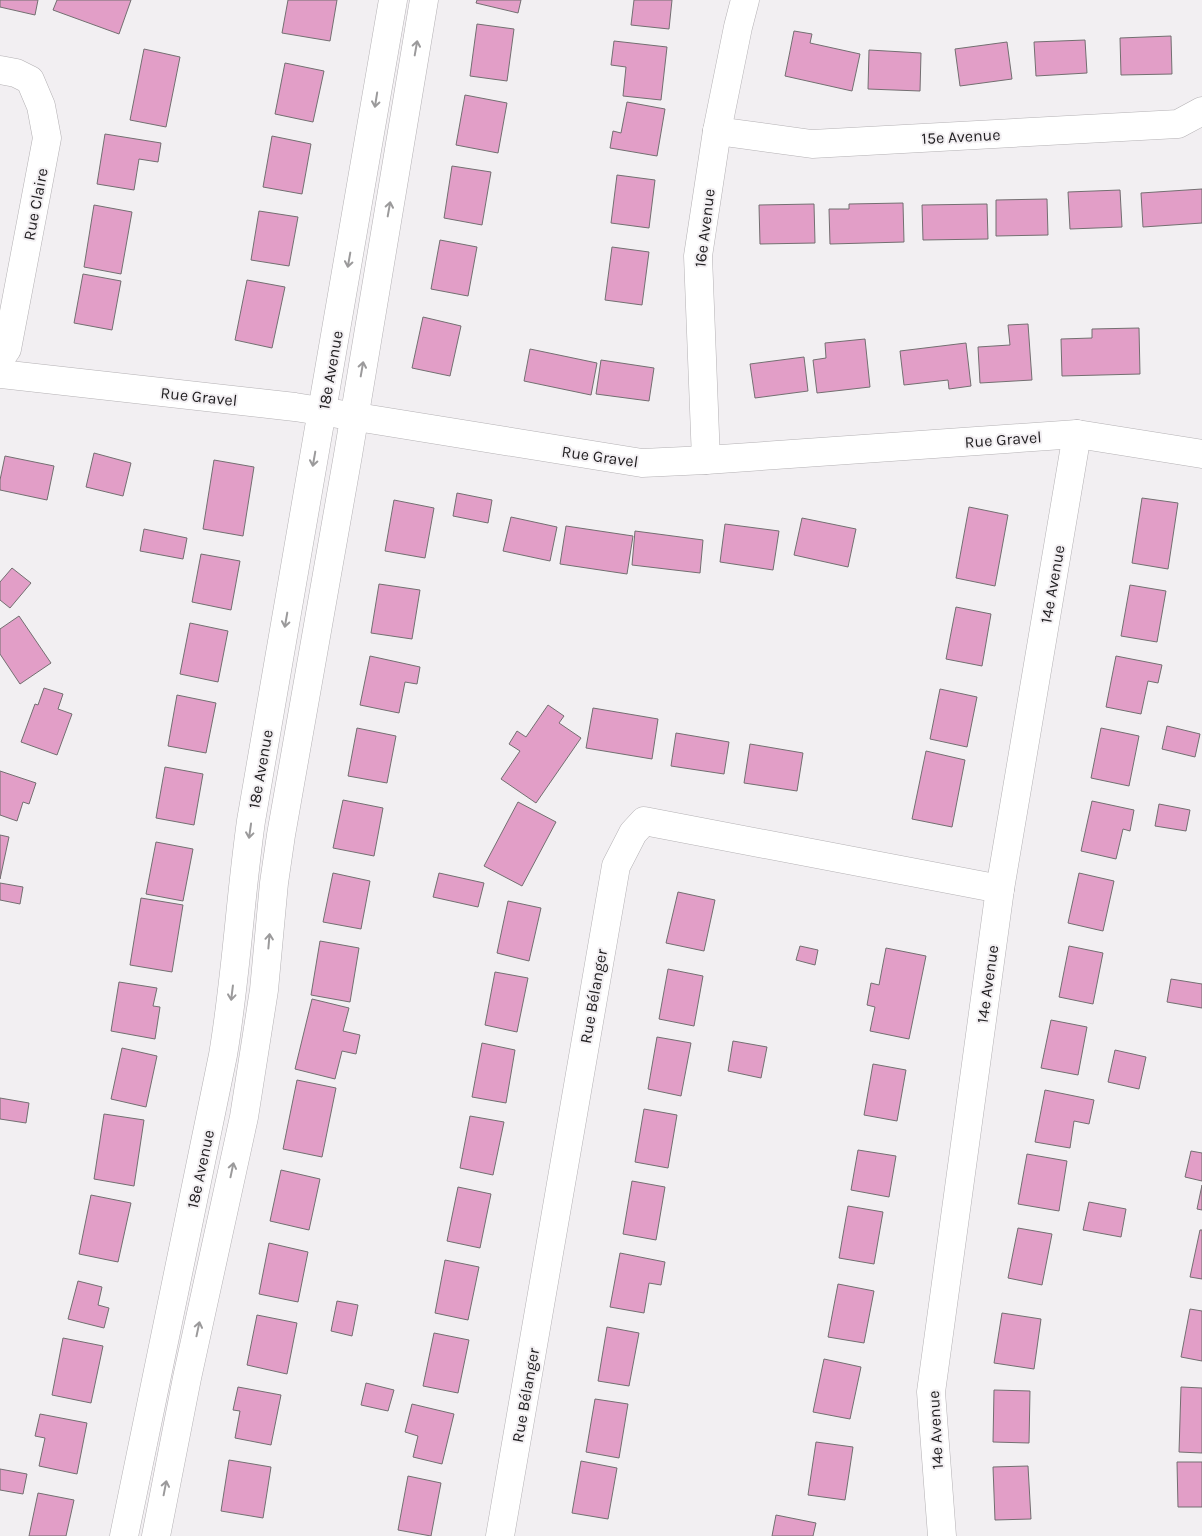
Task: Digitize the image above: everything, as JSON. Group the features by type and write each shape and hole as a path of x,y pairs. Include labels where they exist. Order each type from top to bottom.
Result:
{"street":[{"name":"18e Avenue","path":"124,1536 221,1064 233,986 242,889 251,821 393,0"},
{"name":"18e Avenue","path":"156,1536 191,1360 244,1117 264,990 279,845 354,417 424,0"},
{"name":"16e Avenue","path":"706,460 698,256 717,131 745,0"},
{"name":"Rue Claire","path":"0,70 16,73 30,80 41,106 47,138 7,348 0,359"},
{"name":"15e Avenue","path":"717,131 812,144 1178,124 1202,111"},
{"name":"Rue Gravel","path":"0,374 290,406 642,463 1077,434 1202,454"},
{"name":"14e Avenue","path":"942,1536 931,1392 1000,888 1077,434"},
{"name":"Rue Bélanger","path":"500,1536 616,866 633,833 644,822 1000,888"}],"building":[{"path":"0,0 38,0 35,15 0,7"},
{"path":"57,0 131,0 119,34 53,10"},
{"path":"288,0 337,0 330,41 282,33"},
{"path":"477,0 521,0 518,13 476,3"},
{"path":"634,0 672,0 669,29 631,25"},
{"path":"477,24 514,29 507,81 470,76"},
{"path":"794,31 812,34 810,43 860,54 852,91 785,76"},
{"path":"1171,36 1172,74 1121,75 1120,38"},
{"path":"1085,40 1087,73 1036,76 1034,42"},
{"path":"614,41 667,47 661,100 623,96 626,67 611,65"},
{"path":"1007,42 1012,79 960,86 955,49"},
{"path":"144,49 180,57 166,127 130,120"},
{"path":"869,50 921,53 920,91 868,89"},
{"path":"285,63 324,71 313,122 275,114"},
{"path":"465,95 507,103 498,153 456,145"},
{"path":"627,102 665,109 657,156 610,148 613,131 621,133"},
{"path":"105,134 161,143 158,162 139,159 134,190 97,184"},
{"path":"272,136 311,144 302,194 263,187"},
{"path":"452,166 491,172 482,225 444,218"},
{"path":"617,175 655,180 649,228 611,223"},
{"path":"1202,189 1202,223 1143,227 1141,193"},
{"path":"1120,190 1122,227 1070,229 1068,192"},
{"path":"1047,199 1048,235 996,236 996,200"},
{"path":"903,203 904,242 830,244 829,209 849,209 849,204"},
{"path":"814,204 815,243 760,244 759,205"},
{"path":"987,204 988,239 923,240 922,205"},
{"path":"94,205 132,212 121,274 84,267"},
{"path":"259,211 298,217 289,266 251,260"},
{"path":"440,240 477,247 468,296 431,289"},
{"path":"612,247 649,252 642,305 605,300"},
{"path":"83,274 121,281 112,330 74,323"},
{"path":"247,280 285,287 272,348 235,340"},
{"path":"423,317 461,326 450,376 412,368"},
{"path":"1028,324 1032,380 980,383 978,347 1010,345 1008,325"},
{"path":"1139,328 1140,374 1062,376 1061,339 1092,338 1092,329"},
{"path":"865,339 870,387 817,393 813,360 826,358 825,343"},
{"path":"966,343 971,386 949,389 948,380 904,385 900,351"},
{"path":"530,349 597,363 591,395 524,381"},
{"path":"804,357 808,391 755,398 750,364"},
{"path":"601,360 654,368 649,401 596,394"},
{"path":"94,453 131,463 123,496 86,487"},
{"path":"5,456 54,466 47,500 0,490"},
{"path":"214,460 254,467 243,536 203,529"},
{"path":"457,493 492,500 488,523 453,516"},
{"path":"1142,498 1178,503 1168,569 1132,563"},
{"path":"394,500 434,508 425,558 385,551"},
{"path":"969,507 1008,515 995,586 956,578"},
{"path":"511,517 557,527 550,561 503,551"},
{"path":"802,518 856,529 848,567 794,555"},
{"path":"725,524 779,531 773,570 720,562"},
{"path":"566,526 633,536 627,574 560,564"},
{"path":"144,529 187,538 183,559 140,551"},
{"path":"635,531 703,540 700,573 632,565"},
{"path":"201,554 240,561 231,610 192,602"},
{"path":"12,568 31,583 10,608 0,600 0,582"},
{"path":"379,584 420,590 412,639 371,633"},
{"path":"1130,585 1166,591 1157,642 1121,636"},
{"path":"956,607 991,614 982,666 946,659"},
{"path":"19,616 51,663 20,684 0,654 0,629"},
{"path":"190,623 228,631 218,682 180,674"},
{"path":"370,656 420,667 417,684 405,682 399,713 360,705"},
{"path":"1116,656 1162,665 1158,683 1148,681 1141,714 1106,707"},
{"path":"44,688 63,694 58,709 72,714 57,755 21,742 35,704 38,705"},
{"path":"940,689 977,697 967,747 930,739"},
{"path":"177,695 216,703 206,753 168,746"},
{"path":"548,705 564,716 559,723 581,738 536,803 501,779 520,751 509,744 517,731 526,737"},
{"path":"593,708 658,719 652,759 586,748"},
{"path":"1167,726 1200,734 1195,757 1162,749"},
{"path":"357,728 396,736 387,783 348,776"},
{"path":"1101,728 1139,736 1129,786 1091,778"},
{"path":"676,733 729,742 724,774 671,766"},
{"path":"750,744 803,753 797,791 744,783"},
{"path":"926,751 965,760 952,827 912,819"},
{"path":"165,767 203,774 194,825 156,818"},
{"path":"0,771 36,783 29,804 23,802 17,821 0,815"},
{"path":"343,800 383,808 374,856 333,848"},
{"path":"1092,801 1134,810 1130,831 1123,829 1116,859 1081,851"},
{"path":"518,802 556,822 522,886 484,866"},
{"path":"1159,804 1190,810 1186,831 1155,826"},
{"path":"0,835 9,837 0,879"},
{"path":"156,842 193,849 183,901 146,894"},
{"path":"333,873 370,881 361,929 323,922"},
{"path":"439,873 484,883 478,907 433,897"},
{"path":"1079,873 1114,881 1103,931 1068,923"},
{"path":"0,883 23,887 20,904 0,900"},
{"path":"678,892 715,900 704,951 666,943"},
{"path":"141,898 183,905 172,972 130,965"},
{"path":"508,901 541,908 529,961 497,953"},
{"path":"320,941 359,948 350,1002 311,995"},
{"path":"800,946 818,950 815,965 796,960"},
{"path":"1069,946 1103,953 1093,1004 1059,997"},
{"path":"886,948 926,956 909,1039 870,1031 875,1007 867,1005 871,983 879,985"},
{"path":"668,969 703,976 694,1026 659,1019"},
{"path":"495,972 528,978 517,1032 485,1025"},
{"path":"1171,979 1202,984 1202,1008 1167,1002"},
{"path":"119,982 157,988 153,1006 160,1007 155,1039 111,1031"},
{"path":"312,999 349,1008 343,1031 360,1035 356,1054 342,1051 335,1079 295,1069"},
{"path":"1051,1020 1087,1027 1078,1075 1041,1068"},
{"path":"657,1037 691,1043 681,1096 648,1089"},
{"path":"733,1041 767,1047 761,1078 728,1071"},
{"path":"482,1043 515,1050 506,1103 472,1097"},
{"path":"122,1048 157,1056 146,1107 111,1099"},
{"path":"1115,1050 1146,1057 1139,1089 1108,1082"},
{"path":"873,1064 906,1070 897,1121 864,1115"},
{"path":"297,1080 336,1088 322,1157 283,1149"},
{"path":"1045,1090 1094,1100 1089,1124 1074,1121 1070,1148 1035,1142"},
{"path":"0,1098 29,1103 26,1123 0,1119"},
{"path":"644,1109 677,1115 668,1168 635,1162"},
{"path":"104,1114 144,1120 134,1186 94,1179"},
{"path":"470,1116 504,1122 493,1175 460,1168"},
{"path":"858,1150 896,1156 889,1197 851,1190"},
{"path":"1191,1151 1202,1153 1202,1181 1185,1177"},
{"path":"1027,1154 1067,1161 1059,1211 1018,1204"},
{"path":"281,1170 320,1179 309,1230 270,1221"},
{"path":"632,1181 665,1187 656,1240 623,1234"},
{"path":"1202,1185 1202,1210 1197,1209"},
{"path":"458,1187 491,1194 480,1248 447,1241"},
{"path":"91,1195 131,1203 118,1262 79,1254"},
{"path":"1089,1202 1126,1209 1121,1237 1083,1230"},
{"path":"848,1206 883,1212 874,1264 839,1258"},
{"path":"1018,1228 1052,1234 1042,1285 1008,1278"},
{"path":"1200,1230 1202,1230 1202,1279 1190,1277"},
{"path":"269,1243 308,1252 298,1302 259,1294"},
{"path":"620,1253 665,1262 661,1285 649,1283 644,1313 610,1307"},
{"path":"445,1260 479,1267 468,1320 435,1313"},
{"path":"78,1281 102,1287 98,1305 109,1308 104,1328 68,1319"},
{"path":"838,1284 874,1291 864,1343 828,1337"},
{"path":"337,1301 358,1305 352,1336 331,1331"},
{"path":"1190,1309 1202,1311 1202,1361 1181,1357"},
{"path":"1002,1313 1041,1319 1034,1369 994,1363"},
{"path":"257,1315 297,1323 287,1374 247,1365"},
{"path":"607,1327 639,1333 629,1386 598,1381"},
{"path":"434,1333 469,1340 458,1393 423,1386"},
{"path":"63,1338 103,1346 91,1403 52,1395"},
{"path":"824,1359 861,1367 850,1419 813,1412"},
{"path":"366,1383 394,1390 388,1411 361,1405"},
{"path":"238,1387 281,1395 271,1445 235,1438 240,1411 233,1410"},
{"path":"1181,1387 1202,1388 1202,1453 1179,1452"},
{"path":"994,1390 1030,1391 1029,1443 993,1442"},
{"path":"595,1399 628,1404 619,1458 586,1452"},
{"path":"412,1404 454,1414 442,1464 413,1457 418,1436 405,1432"},
{"path":"40,1414 87,1423 77,1474 39,1466 45,1438 35,1436"},
{"path":"816,1442 853,1447 845,1500 808,1495"},
{"path":"229,1460 271,1467 263,1518 221,1511"},
{"path":"581,1461 617,1468 608,1519 572,1513"},
{"path":"1177,1462 1202,1462 1202,1507 1178,1507"},
{"path":"1028,1466 1031,1519 995,1520 993,1467"},
{"path":"0,1469 27,1474 23,1494 0,1490"},
{"path":"408,1476 441,1483 431,1536 398,1530"},
{"path":"38,1493 74,1500 66,1536 29,1536"},
{"path":"776,1515 816,1523 813,1536 772,1536"}]}
